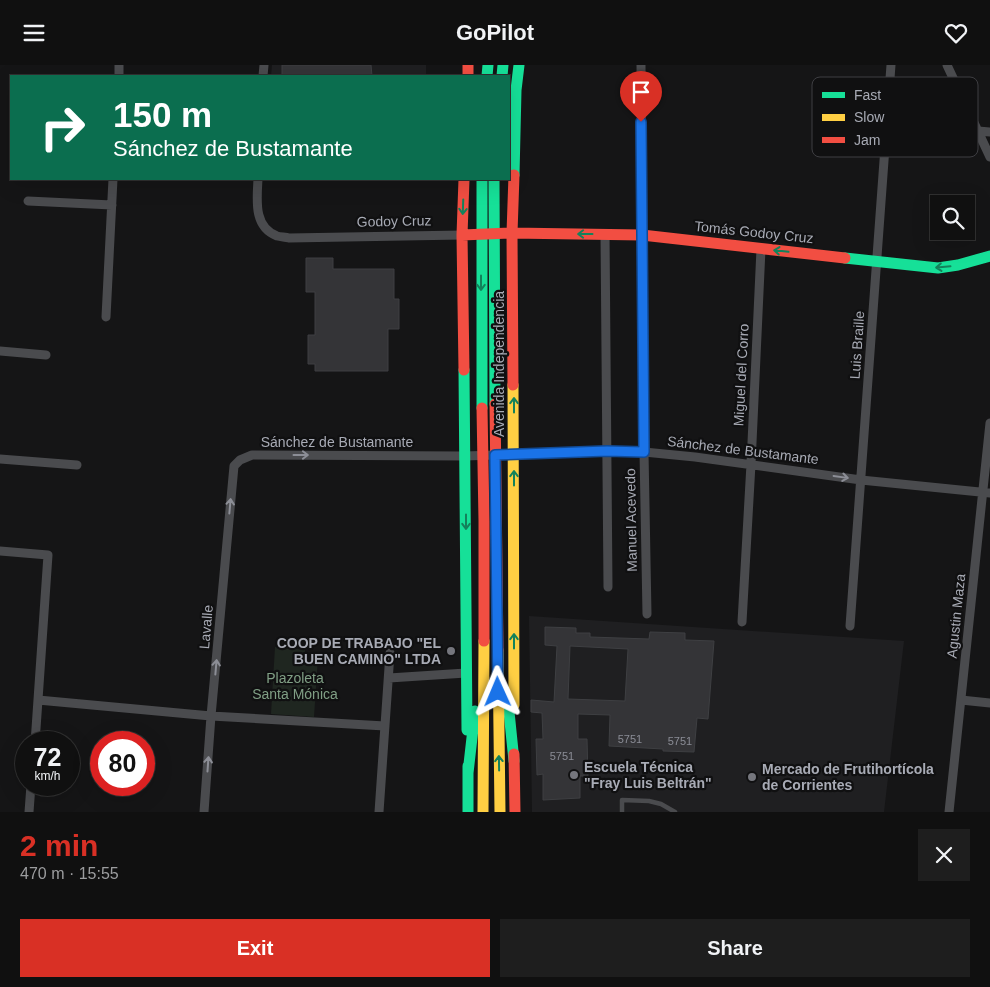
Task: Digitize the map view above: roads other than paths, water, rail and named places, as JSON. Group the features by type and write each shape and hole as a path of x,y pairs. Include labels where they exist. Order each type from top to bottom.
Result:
{"main road":[{"name":"Avenida Independencia","path":"515,812 512,233 516,90 519,65"},
{"path":"464,180 462,235 468,812"},
{"name":"Avenida Independencia","path":"482,180 480,234 484,521 483,812"},
{"name":"Avenida Independencia","path":"494,180 495,455 500,812"},
{"name":"Tomás Godoy Cruz","path":"512,233 642,235 938,268 958,265 990,256"},
{"name":"Godoy Cruz","path":"462,235 512,233"},
{"path":"468,773 474,712 476,642 483,589"},
{"path":"497,593 514,761"}],"street":[{"name":"Manuel Acevedo","path":"641,65 647,614"},
{"path":"947,65 953,77"},
{"path":"990,132 978,131 990,157"},
{"name":"Luis Braille","path":"850,626 884,157"},
{"path":"106,317 113,180"},
{"name":"Godoy Cruz","path":"258,180 257,204 260,219 266,229 277,236 289,238 462,235"},
{"path":"28,201 112,205"},
{"path":"605,234 608,587"},
{"name":"Miguel del Corro","path":"742,622 761,249"},
{"path":"0,351 46,355"},
{"name":"Agustin Maza","path":"949,812 986,492 990,423"},
{"name":"Sánchez de Bustamante","path":"252,455 465,456 607,451 644,452 751,464 861,480 986,492"},
{"name":"Lavalle","path":"204,812 234,466 240,460 252,455"},
{"path":"0,459 77,465"},
{"path":"0,551 48,555 36,731"},
{"path":"379,812 390,653"},
{"path":"389,678 466,673"},
{"path":"38,700 211,716 385,726"},
{"path":"961,700 990,703"},
{"path":"29,812 30,796"}],"lane":[{"path":"622,812 622,800 649,801 661,804 675,812"}],"place":[{"name":"COOP DE TRABAJO \"EL BUEN CAMINO\" LTDA","path":"451,651"},
{"name":"Escuela Técnica \"Fray Luis Beltrán\"","path":"574,775"},
{"name":"Mercado de Frutihortícola de Corrientes","path":"752,777"}],"park label":[{"name":"Plazoleta Santa Mónica","path":"295,686"}]}
